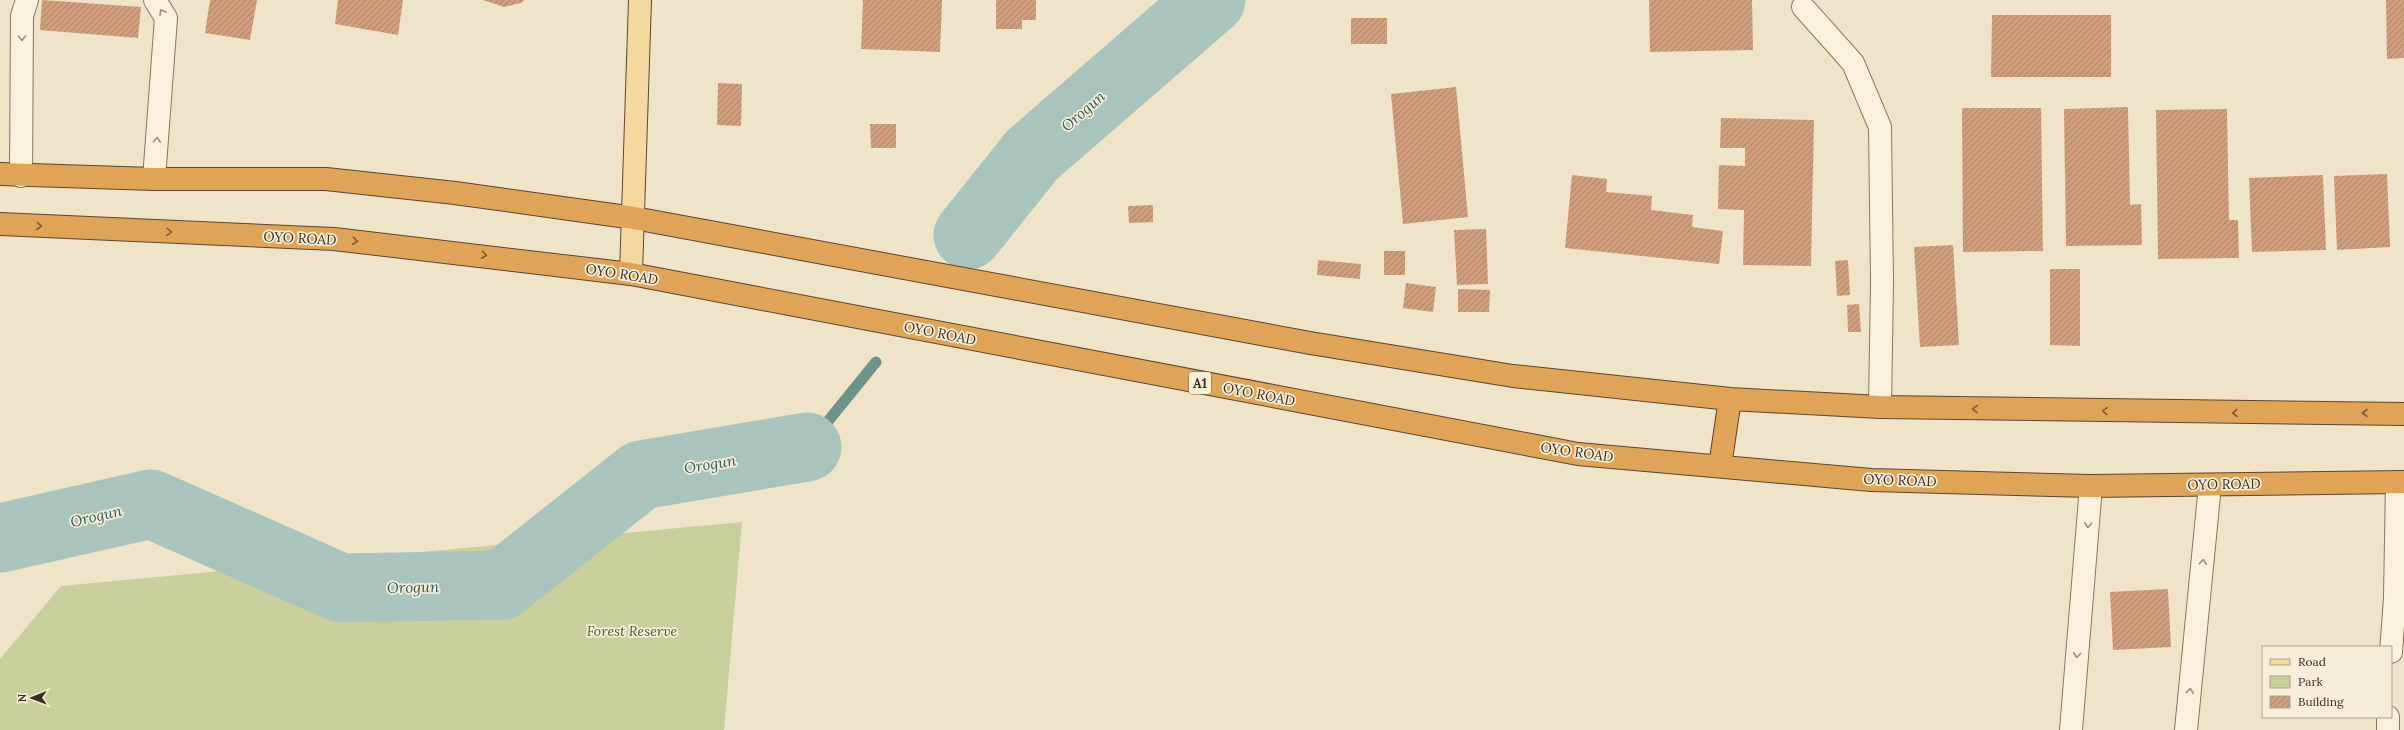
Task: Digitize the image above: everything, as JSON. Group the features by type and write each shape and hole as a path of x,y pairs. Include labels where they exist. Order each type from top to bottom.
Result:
{"highway":[{"path":"0,174 21,176 154,179 326,178 455,193 634,218 1326,345 1512,376 1730,399 1880,407 2404,414"},
{"name":"OYO ROAD","path":"0,224 334,239 631,274 1578,454 1871,480 2091,486 2401,482"},
{"path":"1720,466 1730,399"}],"main road":[{"path":"631,274 640,0"}],"street":[{"path":"21,176 22,16 27,0"},
{"path":"154,179 166,18 155,0"},
{"path":"1804,8 1852,63 1880,127 1882,282 1880,407"},
{"path":"2391,646 2401,482"},
{"path":"2186,730 2210,485"},
{"path":"2071,730 2091,486"},
{"path":"2388,718 2388,730"}],"green space":[{"name":"Forest Reserve","path":"742,522 724,730 0,730 0,659 61,586"}],"building":[{"path":"42,0 141,7 138,38 40,30"},
{"path":"210,0 257,0 250,40 205,33"},
{"path":"338,0 403,0 398,35 335,24"},
{"path":"483,0 524,0 521,3 504,7"},
{"path":"863,0 942,0 940,52 861,49"},
{"path":"996,0 1036,0 1036,20 1022,20 1022,29 996,29"},
{"path":"1649,0 1752,0 1753,50 1650,52"},
{"path":"2386,0 2404,0 2404,58 2387,59"},
{"path":"1992,15 2111,15 2111,77 1991,77"},
{"path":"1351,18 1387,18 1387,44 1351,44"},
{"path":"718,83 742,84 741,126 717,125"},
{"path":"1456,87 1468,217 1403,224 1391,94"},
{"path":"2128,107 2130,205 2141,204 2142,245 2066,246 2064,109"},
{"path":"1962,108 2041,108 2043,251 1963,252"},
{"path":"2227,109 2229,220 2238,220 2239,258 2158,259 2156,110"},
{"path":"1721,118 1814,120 1811,266 1743,265 1744,210 1718,209 1719,165 1745,166 1745,148 1720,148"},
{"path":"870,124 896,124 896,148 871,148"},
{"path":"2387,174 2390,247 2337,250 2334,176"},
{"path":"1572,175 1607,179 1606,192 1652,196 1651,210 1693,215 1692,227 1723,231 1719,264 1565,248"},
{"path":"2323,175 2326,250 2252,252 2249,178"},
{"path":"1153,205 1153,222 1129,223 1128,206"},
{"path":"1486,229 1488,284 1457,285 1454,230"},
{"path":"1953,245 1959,345 1920,347 1914,247"},
{"path":"1384,251 1405,251 1405,275 1384,275"},
{"path":"1318,260 1361,264 1360,279 1317,275"},
{"path":"1848,260 1850,295 1837,296 1835,261"},
{"path":"2050,269 2080,269 2080,346 2050,345"},
{"path":"1406,283 1436,287 1433,312 1403,308"},
{"path":"1458,289 1490,290 1489,312 1458,312"},
{"path":"1859,304 1861,332 1848,332 1847,305"},
{"path":"2168,589 2171,647 2113,650 2110,592"}],"waterway":[{"name":"Orogun","path":"968,235 1032,155 1211,0"},
{"path":"807,447 876,362"},
{"name":"Orogun","path":"0,538 151,504 341,588 502,585 641,475 807,447"}]}
